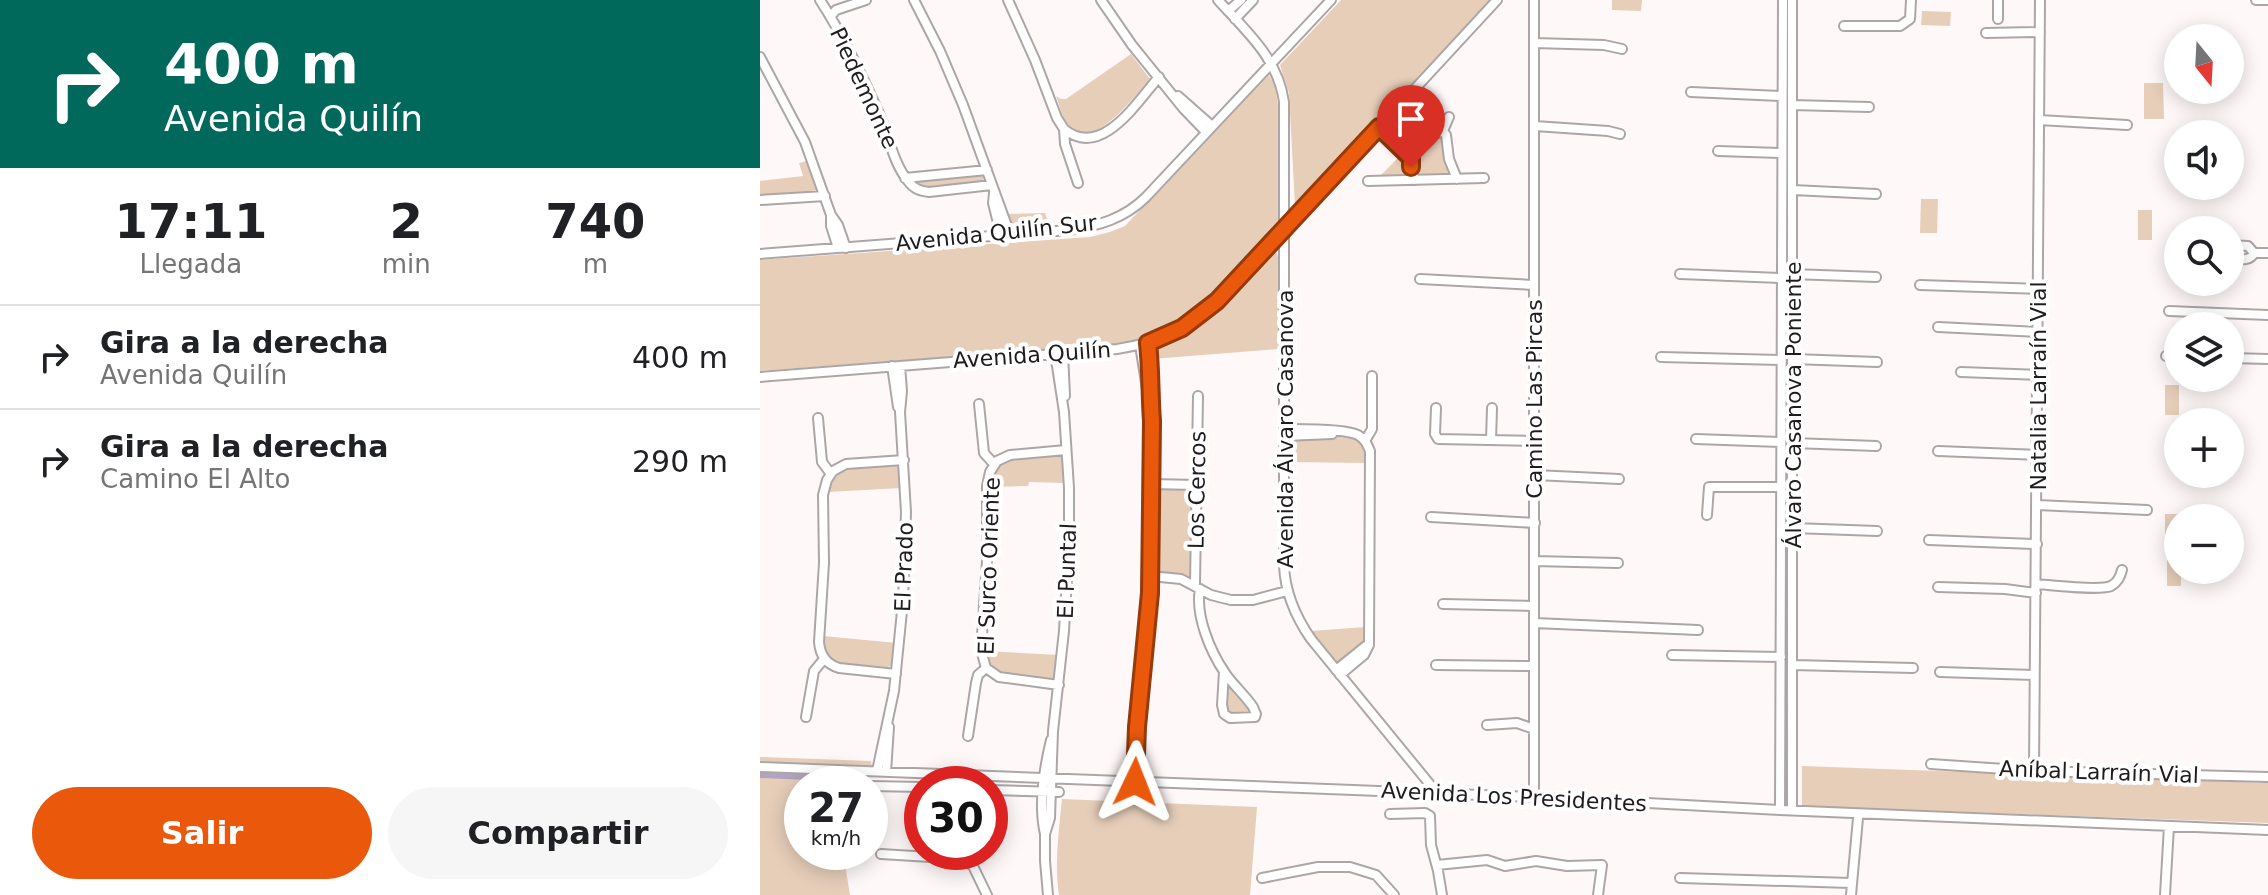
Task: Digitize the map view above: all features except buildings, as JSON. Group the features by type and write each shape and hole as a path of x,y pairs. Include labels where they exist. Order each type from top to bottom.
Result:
{"street":[{"name":"Piedemonte","path":"820,0 834,13 905,178"},
{"path":"831,0 834,13 866,0"},
{"path":"914,0 955,85 1000,203 1006,234"},
{"path":"1008,0 1057,118 1064,129 1076,137 1095,138 1107,133 1159,77"},
{"path":"1101,0 1126,38 1168,88 1209,129"},
{"path":"1218,0 1272,63"},
{"path":"1232,15 1241,0"},
{"path":"1232,15 1253,0"},
{"name":"Avenida Quilín Sur","path":"760,254 1081,229 1117,218 1141,203 1331,0"},
{"name":"Avenida Quilín","path":"760,377 1105,350 1144,344 1182,328 1208,310 1497,0"},
{"name":"Camino Las Pircas","path":"1534,0 1534,797"},
{"name":"Álvaro Casanova Poniente","path":"1780,810 1783,0"},
{"name":"Álvaro Casanova Poniente","path":"1792,0 1792,810"},
{"path":"1844,26 1905,24 1910,19 1911,0"},
{"path":"1998,0 1998,19"},
{"name":"Natalia Larraín Vial","path":"2034,771 2040,0"},
{"path":"2256,0 2268,0"},
{"path":"1986,33 2040,32"},
{"path":"1534,43 1604,45 1622,49"},
{"path":"760,57 799,130 825,196 831,228 842,248"},
{"name":"Avenida Álvaro Casanova","path":"1272,63 1282,87 1284,102 1284,565 1287,591 1302,626 1437,793"},
{"path":"1691,92 1782,96"},
{"path":"1792,105 1869,107"},
{"path":"1415,180 1411,158 1433,135 1443,131 1449,117"},
{"path":"2039,120 2127,125"},
{"path":"1535,126 1614,131 1620,134"},
{"path":"1379,127 1411,158"},
{"path":"1064,129 1064,141 1078,183"},
{"path":"1443,131 1457,179"},
{"path":"1067,151 1069,143 1076,137"},
{"path":"1718,151 1782,153"},
{"path":"1782,165 1792,165"},
{"path":"905,178 987,170"},
{"path":"905,178 922,192 993,189"},
{"path":"1368,181 1484,178"},
{"path":"1793,190 1876,194"},
{"path":"760,200 825,196"},
{"path":"2244,246 2251,247 2254,253"},
{"path":"2244,259 2254,253 2268,253"},
{"path":"1680,274 1782,278"},
{"path":"1792,274 1876,277"},
{"path":"1420,279 1534,285"},
{"path":"1920,285 2038,289"},
{"path":"2169,311 2268,315"},
{"path":"1938,327 2038,332"},
{"path":"1135,782 1150,576 1150,404 1144,344"},
{"name":"El Puntal","path":"1048,895 1045,834 1050,818 1051,792 1048,778 1068,574 1069,488 1059,353"},
{"path":"1661,357 1781,360"},
{"path":"2244,358 2268,359"},
{"path":"1793,359 1877,362"},
{"name":"El Prado","path":"883,766 889,743 905,563 902,391 896,366"},
{"path":"1961,372 2038,375"},
{"path":"1365,441 1372,429 1372,376"},
{"name":"Los Cercos","path":"1198,396 1198,600 1203,621 1224,672 1253,707 1255,717 1230,718 1224,714 1224,672"},
{"path":"1781,403 1793,403"},
{"path":"979,404 984,453 994,464 1010,455 1066,450"},
{"path":"1436,408 1435,434 1438,439 1534,441"},
{"path":"1491,440 1492,408"},
{"path":"818,418 822,462 831,474"},
{"path":"1284,432 1325,430 1355,434 1365,441 1370,455 1369,641 1338,673"},
{"path":"1696,439 1781,442"},
{"path":"1793,443 1876,446"},
{"path":"1938,451 2038,455"},
{"path":"896,674 844,669 824,659 819,642 824,563 823,498 825,483 831,474 846,464 904,460"},
{"name":"El Surco Oriente","path":"986,668 981,650 987,561 987,486 994,464"},
{"path":"1535,475 1619,479"},
{"path":"1151,484 1197,485"},
{"path":"1707,515 1709,487 1781,487"},
{"path":"2037,505 2147,510"},
{"path":"1431,517 1535,523"},
{"path":"1793,528 1877,531"},
{"path":"1929,540 2037,544"},
{"path":"1534,561 1618,563"},
{"path":"1938,587 2104,588 2120,578 2122,570"},
{"path":"1150,576 1175,577 1218,597 1238,601 1287,591"},
{"path":"1443,604 1534,606"},
{"path":"1534,623 1698,630"},
{"path":"1672,655 1781,657"},
{"path":"806,717 814,671 824,659"},
{"path":"1436,665 1534,666"},
{"path":"1793,665 1913,668"},
{"path":"968,736 977,679 986,668 1003,679 1059,685"},
{"path":"1940,672 2034,675"},
{"path":"1781,690 1793,690"},
{"path":"1487,725 1517,723 1534,729"},
{"name":"Aníbal Larraín Vial","path":"1931,764 2034,771 2268,777"},
{"name":"Avenida Los Presidentes","path":"760,767 784,768"},
{"name":"Avenida Los Presidentes","path":"888,772 2268,830"},
{"path":"1008,791 1051,792"},
{"path":"1390,814 1429,815 1431,845 1442,895"},
{"path":"1851,895 1858,818"},
{"path":"2165,895 2169,826"},
{"path":"888,854 950,857 970,862 987,895"},
{"path":"1437,865 1487,860 1505,866 1536,861 1567,866 1602,865 1598,895"},
{"path":"1262,878 1318,867 1350,867 1376,875 1394,895"},
{"path":"1680,878 1851,883"}],"shaded area":[{"path":"1341,0 1492,0 1295,206 1289,93 1280,65"},
{"path":"1612,0 1642,0 1641,11 1612,10"},
{"path":"1922,11 1951,12 1950,26 1921,25"},
{"path":"1131,54 1150,79 1110,121 1086,133 1075,130 1065,120 1056,96 1066,99"},
{"path":"1269,75 1275,86 1278,105 1279,226 1222,291 1187,319 1142,339 1114,345 760,371 760,260 1090,237 1110,232 1125,226"},
{"path":"2144,83 2163,83 2164,119 2144,119"},
{"path":"1440,135 1444,140 1448,174 1419,175 1415,171 1414,160"},
{"path":"1400,156 1407,171 1405,175 1379,177"},
{"path":"807,161 817,188 815,191 760,196 760,181 803,176 799,163"},
{"path":"980,174 984,178 981,183 928,190 917,187 918,180"},
{"path":"1921,199 1938,199 1937,233 1920,233"},
{"path":"2138,210 2152,210 2152,240 2138,240"},
{"path":"1045,213 1050,227 1009,230 1005,214"},
{"path":"1273,250 1279,261 1278,349 1152,359 1153,345 1183,331"},
{"path":"2165,392 2179,392 2179,408 2165,408"},
{"path":"1352,435 1363,446 1365,463 1289,462 1290,438"},
{"path":"1056,454 1063,458 1065,483 1029,482 1028,486 990,487 996,468 1006,459"},
{"path":"894,464 899,467 901,488 828,492 831,482 845,471"},
{"path":"1189,488 1193,493 1190,577 1156,570 1155,496 1157,490"},
{"path":"1365,627 1363,643 1341,664 1311,631"},
{"path":"823,636 897,643 893,665 878,668 836,662 827,653"},
{"path":"986,651 1059,655 1056,677 1049,680 1001,673 988,661"},
{"path":"1232,686 1252,714 1226,711 1227,688"},
{"path":"760,757 871,761 872,766 850,766 760,762"},
{"path":"1802,766 2268,783 2268,823 1802,806"},
{"path":"760,777 784,778 784,870 846,870 850,895 760,895"},
{"path":"1062,799 1257,807 1250,895 1059,895 1057,859"}],"waterway":[{"path":"760,774 784,775"}],"route":[{"path":"1135,782 1150,593 1152,387 1148,343 1182,328 1217,301 1379,127 1411,158 1411,167"}]}
